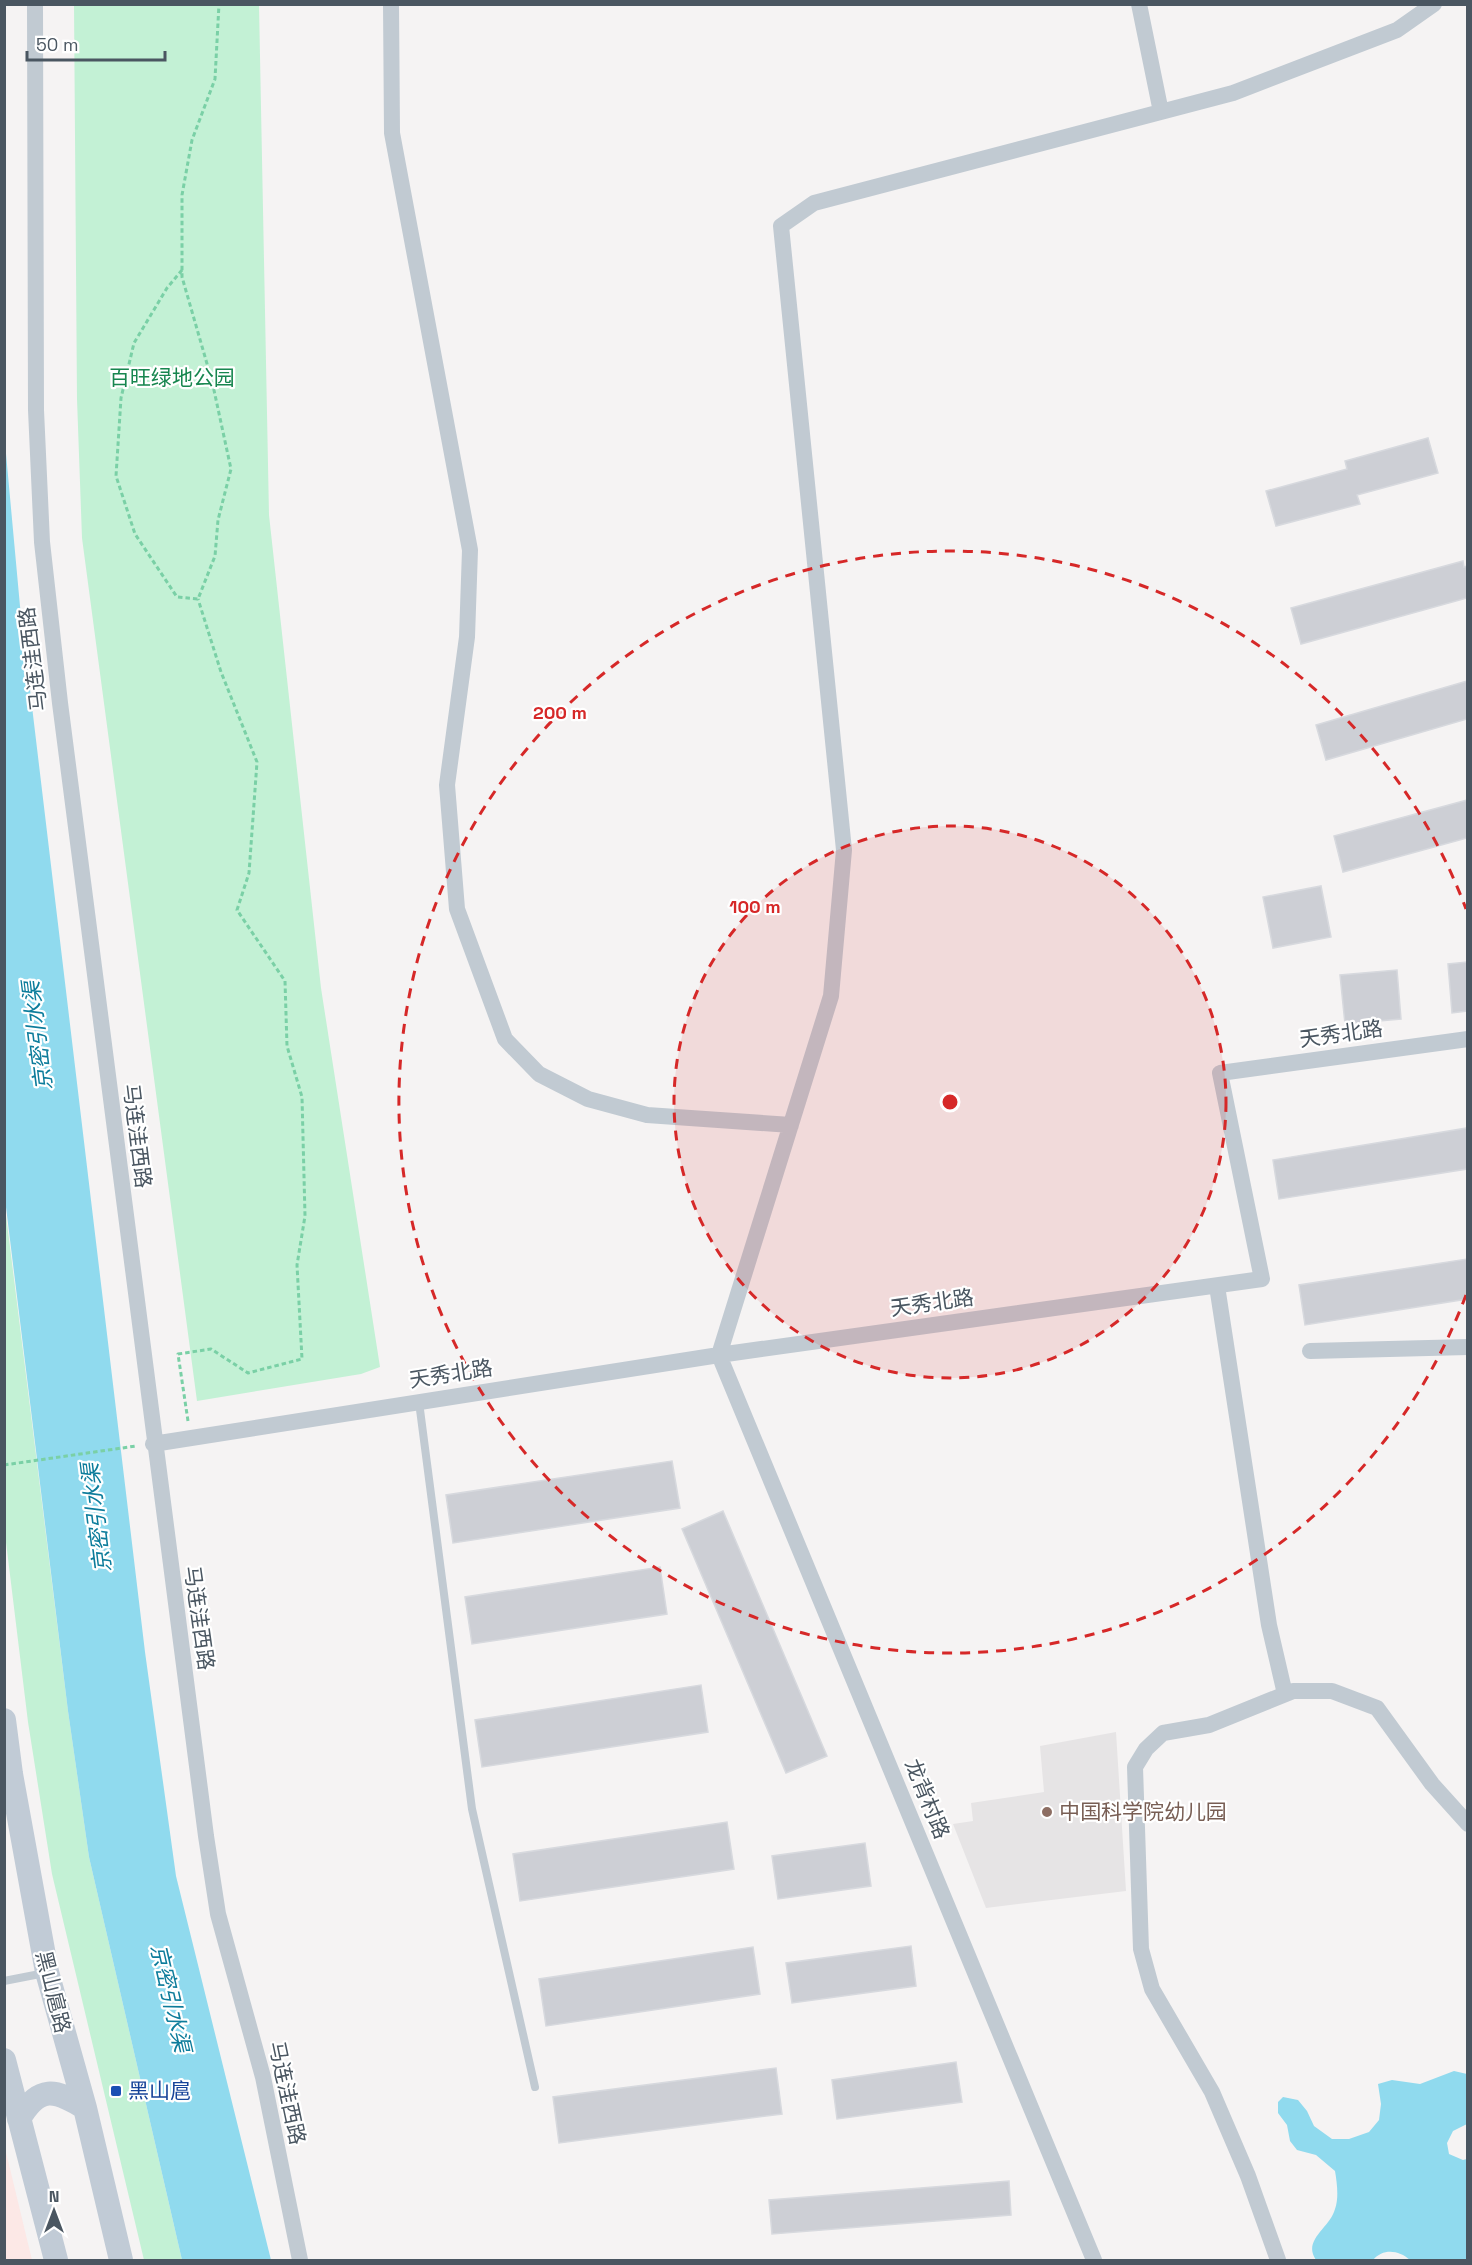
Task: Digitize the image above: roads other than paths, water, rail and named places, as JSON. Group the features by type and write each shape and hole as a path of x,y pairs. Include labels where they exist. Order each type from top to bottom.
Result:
{"main road":[{"name":"黑山扈路","path":"4,1720 11,1773 47,1972 85,2108 121,2260"},
{"path":"4,2060 56,2260"},
{"path":"19,2119 29,2101 45,2093 63,2094 85,2108"}],"street":[{"name":"马连洼西路","path":"35,4 36,410 42,542 153,1444 218,1914 263,2076 300,2260"},
{"path":"391,4 392,133 470,550 467,637 447,785 457,909 505,1039 539,1074 588,1099 647,1116 791,1125"},
{"path":"1139,4 1161,112"},
{"path":"719,1355 831,996 844,849 781,226 814,203 1233,93 1397,30 1434,4"},
{"name":"天秀北路","path":"153,1444 719,1355 1262,1279 1220,1073 1467,1039"},
{"path":"1217,1286 1269,1625 1286,1694"},
{"path":"1310,1351 1467,1347"},
{"name":"龙背村路","path":"719,1355 1094,2260"},
{"path":"1278,2260 1248,2176 1212,2092 1152,1989 1142,1950 1135,1767 1146,1749 1163,1733 1209,1725 1293,1692 1332,1692 1377,1708 1432,1784 1467,1824"}],"lane":[{"path":"419,1402 472,1809 535,2087"},
{"path":"4,1981 47,1972"}],"water":[{"name":"京密引水渠","path":"4,432 20,606 145,1652 176,1876 271,2260 182,2260 89,1857 68,1711 5,1199"},
{"path":"1454,2071 1467,2074 1467,2124 1453,2131 1447,2143 1449,2154 1463,2160 1467,2159 1467,2260 1410,2260 1396,2252 1386,2252 1373,2260 1316,2260 1312,2246 1332,2216 1336,2205 1335,2171 1316,2155 1297,2150 1290,2141 1287,2125 1278,2113 1278,2102 1283,2097 1298,2100 1307,2111 1314,2126 1332,2139 1349,2139 1369,2132 1379,2120 1381,2104 1378,2084 1392,2080 1420,2084"}],"place":[{"name":"中国科学院幼儿园","path":"1047,1812"},
{"name":"黑山扈","path":"116,2091"}],"park label":[{"name":"百旺绿地公园","path":"172,378"}]}
